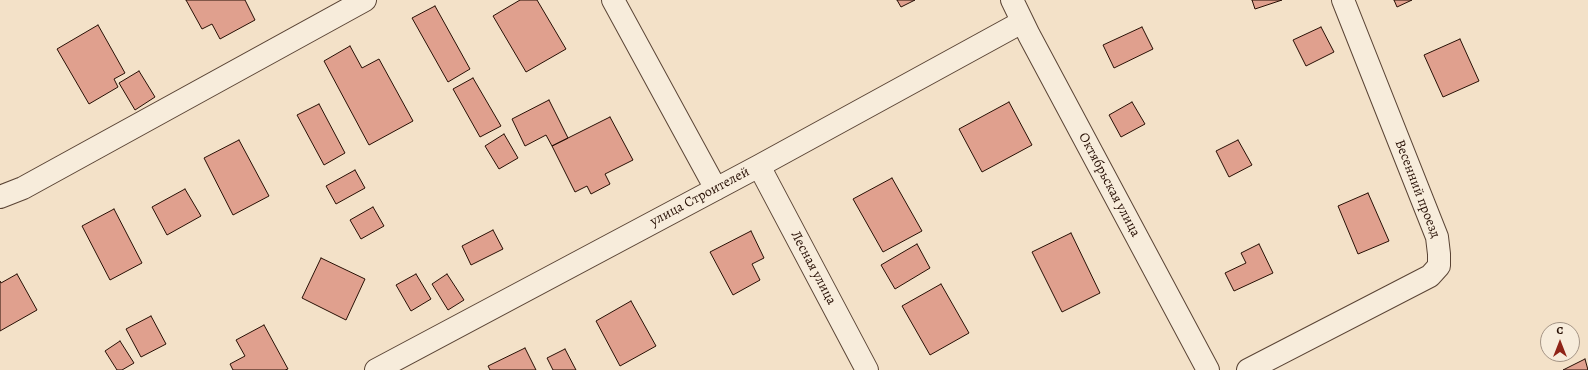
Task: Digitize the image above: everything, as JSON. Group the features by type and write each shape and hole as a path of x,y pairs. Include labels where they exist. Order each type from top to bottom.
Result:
{"street":[{"path":"0,197 23,188 365,0"},
{"path":"613,0 716,189"},
{"name":"Октябрьская улица","path":"1012,0 1022,22 1208,370"},
{"name":"Весенний проезд","path":"1248,370 1430,276 1439,266 1437,237 1343,0"},
{"name":"улица Строителей","path":"376,370 759,166 1022,22"},
{"name":"Лесная улица","path":"759,166 867,370"}],"building":[{"path":"186,0 245,0 255,20 220,39 212,24 202,29"},
{"path":"520,0 537,0 566,49 526,72 493,16"},
{"path":"897,0 915,0 901,7"},
{"path":"1252,0 1282,0 1255,9"},
{"path":"1394,0 1412,0 1397,7"},
{"path":"435,6 470,69 448,82 412,18"},
{"path":"98,25 125,73 114,79 118,87 89,104 57,49"},
{"path":"1142,27 1153,49 1114,68 1103,45"},
{"path":"1321,27 1334,52 1306,66 1293,40"},
{"path":"1460,39 1479,81 1443,97 1424,55"},
{"path":"350,46 362,68 379,59 413,121 369,145 324,61"},
{"path":"139,71 155,97 135,110 119,83"},
{"path":"473,78 501,126 480,137 453,89"},
{"path":"549,100 568,138 552,146 546,135 525,146 512,119"},
{"path":"1009,102 1032,145 982,172 959,129"},
{"path":"1132,102 1145,124 1121,137 1109,115"},
{"path":"319,104 345,153 324,165 297,115"},
{"path":"610,117 633,160 605,174 610,184 591,194 587,186 575,192 552,146"},
{"path":"504,134 518,158 499,169 485,146"},
{"path":"239,140 269,196 233,215 204,158"},
{"path":"1238,140 1252,165 1229,177 1216,151"},
{"path":"355,170 365,188 336,204 326,186"},
{"path":"892,178 922,231 883,252 853,199"},
{"path":"185,189 201,216 167,235 152,207"},
{"path":"1368,193 1389,241 1358,254 1338,206"},
{"path":"373,207 384,226 361,239 350,220"},
{"path":"114,209 142,263 110,280 82,226"},
{"path":"493,230 503,249 471,265 462,246"},
{"path":"751,231 764,258 752,264 760,280 733,295 710,252"},
{"path":"1071,233 1100,293 1062,312 1032,252"},
{"path":"917,244 930,268 895,289 881,265"},
{"path":"1259,244 1273,273 1234,291 1225,273 1246,263 1241,253"},
{"path":"321,258 365,279 346,320 302,298"},
{"path":"17,274 37,310 0,331 0,281 1,283"},
{"path":"416,274 431,299 411,311 396,285"},
{"path":"447,274 464,300 448,310 432,284"},
{"path":"941,284 969,333 930,355 902,306"},
{"path":"631,301 656,346 620,366 596,321"},
{"path":"151,316 166,344 141,357 126,329"},
{"path":"264,325 288,369 233,370 230,364 245,356 236,340"},
{"path":"120,341 134,363 122,370 117,370 105,351"},
{"path":"525,348 536,370 490,370 488,366"},
{"path":"565,349 576,370 553,370 547,358"},
{"path":"1585,359 1588,370 1563,370 1580,362"}]}
